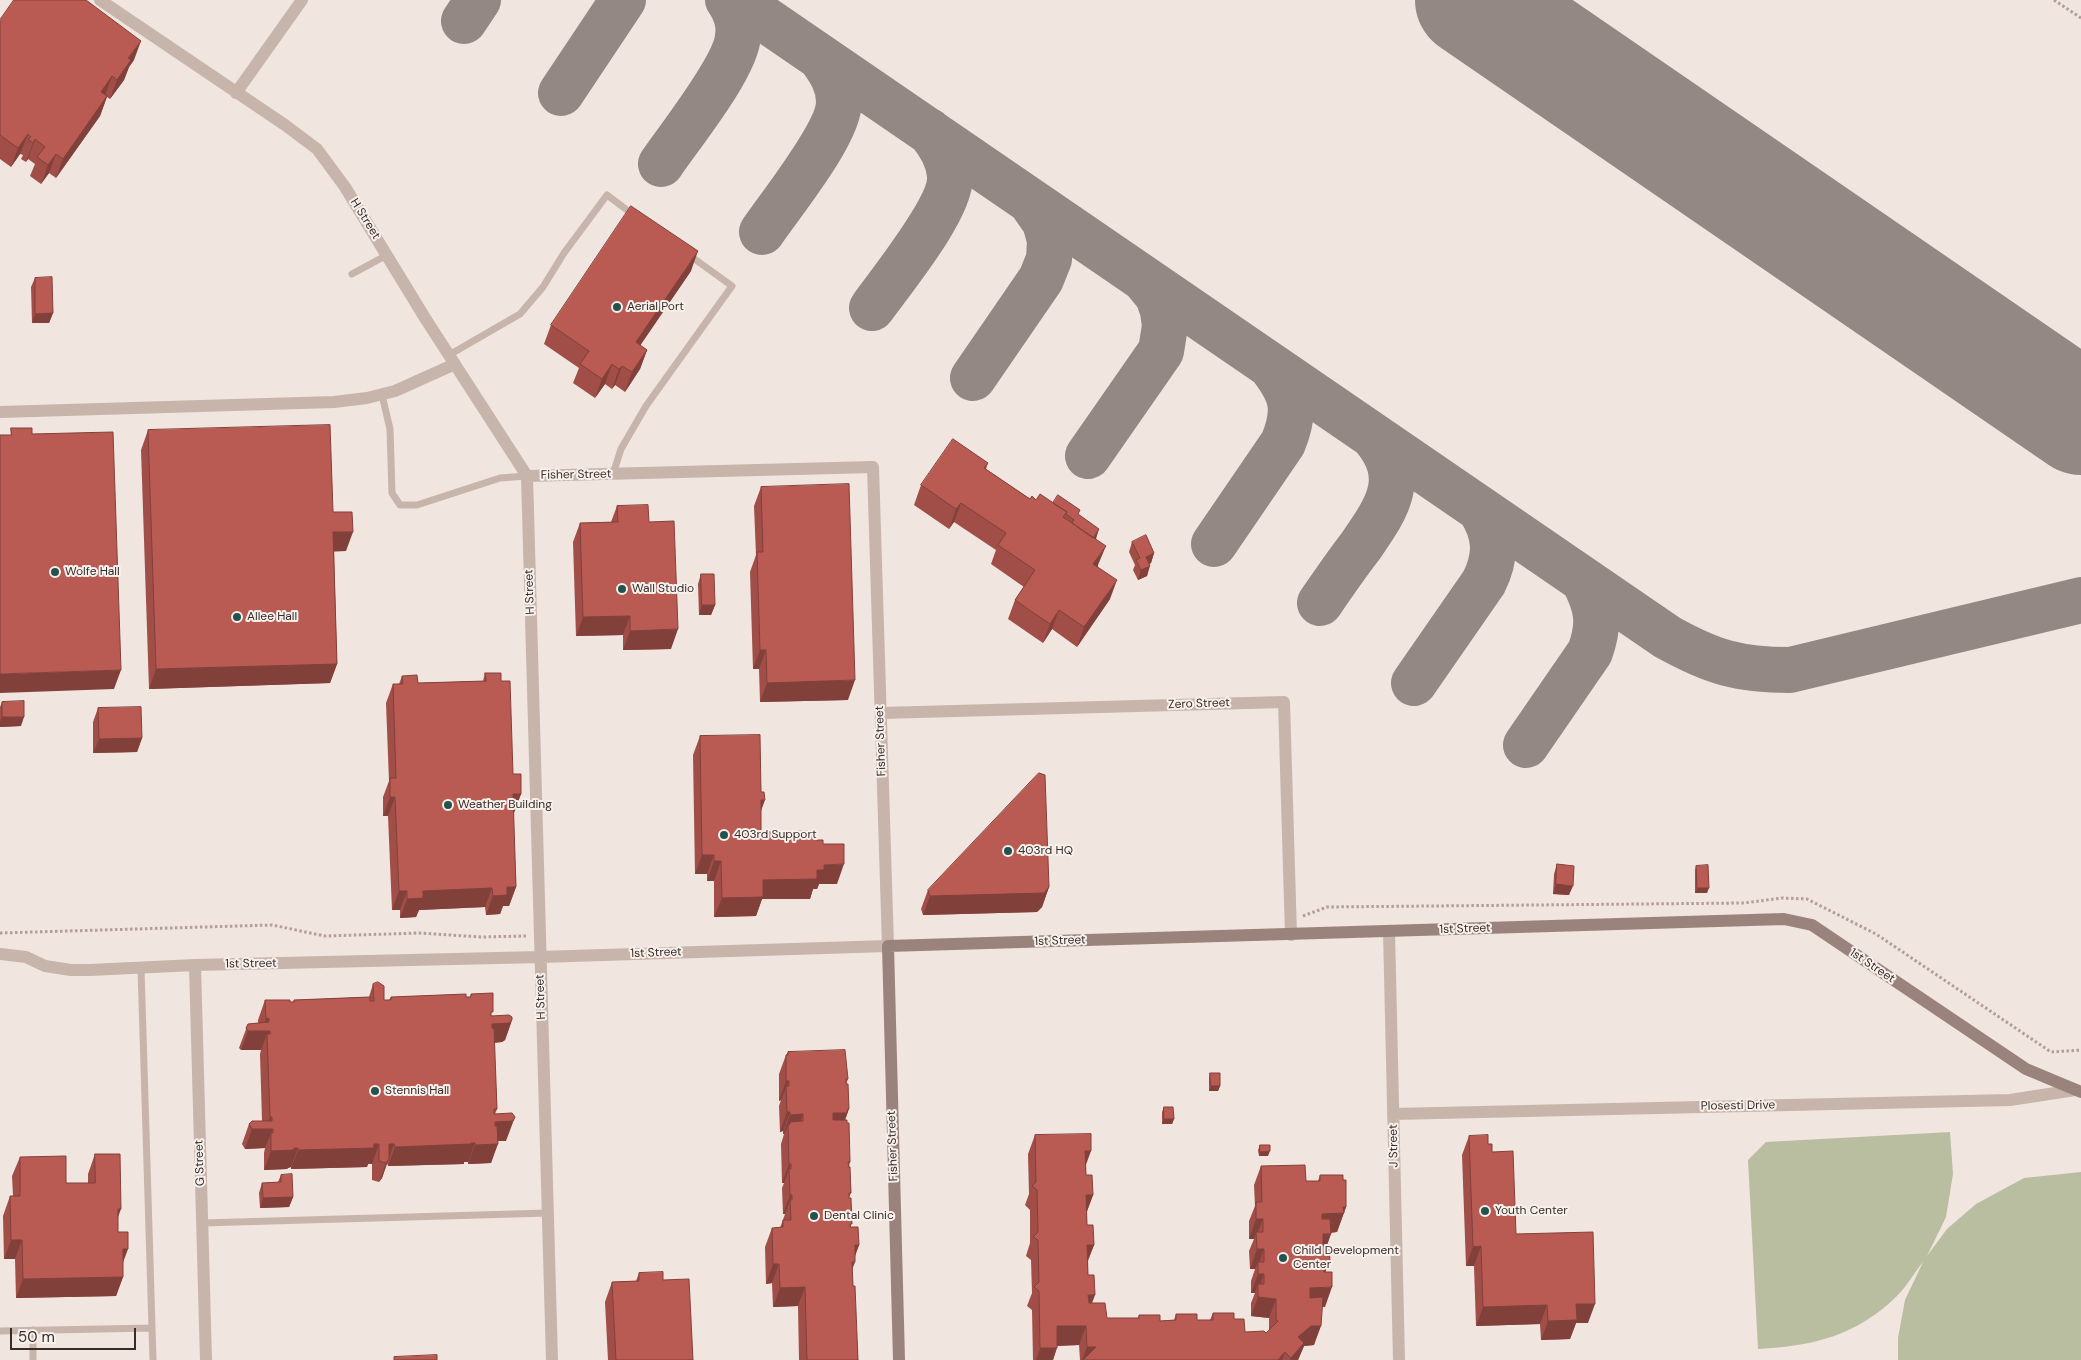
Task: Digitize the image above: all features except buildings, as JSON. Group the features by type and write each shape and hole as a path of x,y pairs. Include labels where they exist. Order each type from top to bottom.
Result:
{"street":[{"name":"H Street","path":"100,0 236,93 285,124 317,149 345,187 452,360 527,476 552,1360"},
{"path":"236,93 302,0"},
{"path":"0,412 334,402 382,395 402,388 452,360"},
{"name":"Fisher Street","path":"527,476 873,467 899,1360"},
{"name":"Zero Street","path":"880,713 1284,702 1291,935"},
{"name":"1st Street","path":"0,954 26,957 45,966 71,970 195,965 540,958 1784,919 1812,925 2026,1069 2078,1091"},
{"name":"J Street","path":"1389,931 1399,1360"},
{"name":"G Street","path":"195,965 206,1360"},
{"name":"Plosesti Drive","path":"1393,1114 2010,1100 2078,1091"}],"lane":[{"path":"452,360 520,314 543,287 564,253 606,195 638,218"},
{"path":"613,474 620,449 646,406 732,286 685,252"},
{"path":"352,274 387,255"},
{"path":"382,395 390,429 392,493 400,505 417,505 500,478 527,476"},
{"path":"141,968 153,1360"},
{"path":"202,1223 548,1213"},
{"path":"0,1331 152,1328"},
{"path":"33,1330 34,1360"}],"path":[{"path":"2054,0 2081,18"},
{"path":"0,933 272,925 325,936 419,933 539,938"}],"green space":[{"path":"1950,1132 1953,1174 1946,1217 1927,1256 1947,1229 1976,1204 2024,1178 2081,1172 2081,1360 1898,1360 1898,1338 1905,1300 1923,1262 1904,1288 1882,1310 1850,1330 1797,1345 1758,1349 1748,1160 1766,1142"}],"taxiway":[{"path":"464,21 478,0"},
{"path":"561,93 623,0"},
{"path":"661,164 718,83 735,49 738,36 738,22 728,0"},
{"path":"737,0 1667,637 1698,653 1740,666 1790,670 2081,600"},
{"path":"762,232 808,168 830,131 836,115 839,102 836,83 820,57"},
{"path":"872,308 919,243 941,206 948,189 950,176 948,163 940,146 929,131"},
{"path":"973,378 1041,279 1049,259 1050,240 1045,222 1031,202"},
{"path":"1088,456 1161,351 1165,326 1163,311 1158,296 1144,279"},
{"path":"1214,544 1283,443 1287,431 1291,411 1290,402 1283,384 1270,365"},
{"path":"1320,603 1378,520 1390,493 1392,480 1390,467 1385,452 1374,437"},
{"path":"1414,683 1484,582 1488,572 1493,554 1492,536 1480,509"},
{"path":"1526,745 1590,652 1595,633 1596,616 1595,608 1584,581"}],"runway":[{"path":"1472,0 2081,418"}],"place":[{"name":"Aerial Port","path":"617,307"},
{"name":"Wolfe Hall","path":"55,572"},
{"name":"Wall Studio","path":"622,589"},
{"name":"Allee Hall","path":"237,617"},
{"name":"Weather Building","path":"448,805"},
{"name":"403rd Support","path":"724,835"},
{"name":"403rd HQ","path":"1008,851"},
{"name":"Stennis Hall","path":"375,1091"},
{"name":"Youth Center","path":"1485,1211"},
{"name":"Dental Clinic","path":"814,1216"},
{"name":"Child Development Center","path":"1283,1258"}]}
